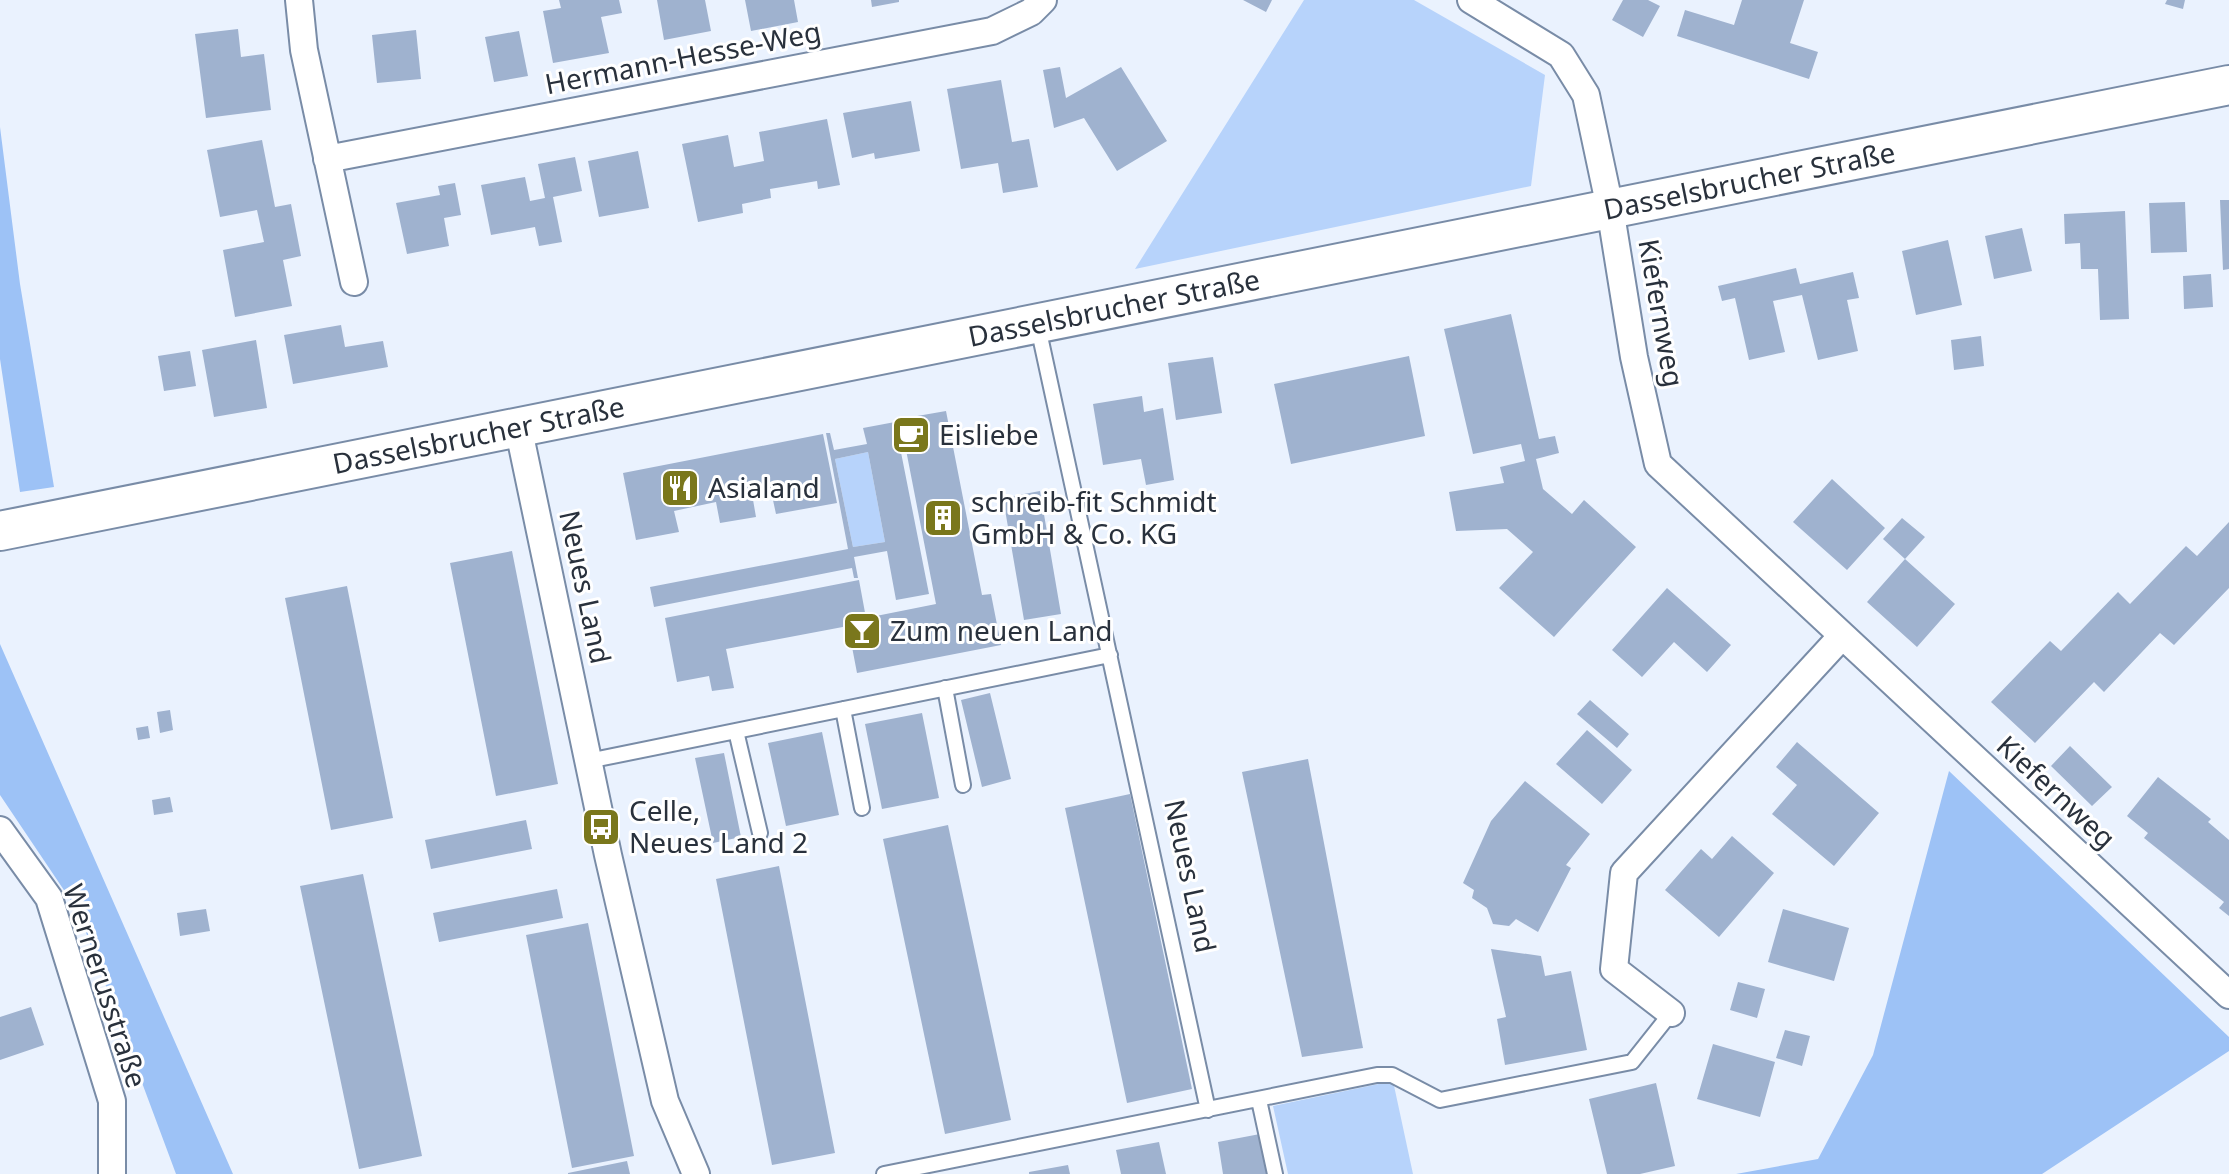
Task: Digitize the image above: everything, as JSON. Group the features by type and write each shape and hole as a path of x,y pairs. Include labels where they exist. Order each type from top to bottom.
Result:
{"street":[{"path":"299,0 304,50 354,282"},
{"name":"Hermann-Hesse-Weg","path":"327,159 992,31 1031,12 1043,0"},
{"name":"Kiefernweg","path":"1471,0 1561,55 1586,95 1610,208 1634,357 1658,464 2229,995"},
{"name":"Dasselsbrucher Straße","path":"0,531 2229,85"},
{"name":"Neues Land","path":"518,426 588,761 665,1101 696,1174"},
{"path":"1671,1013 1614,969 1624,873 1841,637"},
{"name":"Wernerusstraße","path":"0,830 49,898 112,1101 112,1174"}],"lane":[{"name":"Neues Land","path":"1037,323 1208,1110"},
{"path":"588,761 1110,655"},
{"path":"945,688 963,785"},
{"path":"843,709 862,808"},
{"path":"736,731 760,833"},
{"path":"884,1174 1377,1075 1392,1075 1440,1100 1632,1062 1671,1013"},
{"path":"1259,1100 1275,1174"}],"shaded area":[{"path":"1304,0 1414,0 1545,75 1531,186 1135,269"},
{"path":"0,127 20,284 54,487 20,492 0,359"},
{"path":"868,452 885,542 853,547 835,459"},
{"path":"0,644 233,1174 176,1174 78,911 0,795"},
{"path":"1949,771 2229,1037 2229,1051 2042,1174 1736,1174 1818,1159 1873,1055"},
{"path":"1393,1081 1413,1174 1288,1174 1273,1106"}],"building":[{"path":"559,0 619,0 622,13 601,17 609,53 553,63 543,11 561,8"},
{"path":"657,0 705,0 711,31 664,40"},
{"path":"745,0 794,0 798,22 751,31"},
{"path":"871,0 899,0 899,2 872,7"},
{"path":"1243,0 1272,0 1266,12"},
{"path":"1623,0 1648,0 1660,6 1643,37 1612,20"},
{"path":"1742,0 1804,0 1790,43 1818,52 1809,79 1677,36 1685,10 1734,25"},
{"path":"2167,0 2185,0 2183,9 2165,4"},
{"path":"238,29 241,57 264,54 271,110 206,118 195,34"},
{"path":"416,30 421,79 377,83 372,35"},
{"path":"519,31 528,76 494,82 485,37"},
{"path":"1060,67 1066,98 1121,67 1167,141 1117,171 1084,118 1054,128 1043,70"},
{"path":"1001,80 1012,142 1029,139 1038,187 1003,193 998,163 961,169 947,89"},
{"path":"911,101 920,151 875,159 874,153 852,158 843,113"},
{"path":"827,119 840,185 818,189 817,181 770,189 771,198 742,204 743,213 698,222 682,144 728,135 734,167 764,161 759,132"},
{"path":"262,140 275,207 291,204 301,256 283,260 292,306 235,317 223,250 264,242 257,210 220,217 207,150"},
{"path":"638,151 649,208 599,217 588,161"},
{"path":"575,157 582,191 553,197 562,242 539,246 535,227 491,235 481,185 525,177 530,201 545,198 538,164"},
{"path":"455,183 461,215 444,218 449,246 407,254 396,203 440,195 438,186"},
{"path":"2220,200 2229,200 2229,269 2223,270"},
{"path":"2185,202 2187,252 2151,253 2149,203"},
{"path":"2125,211 2129,319 2100,320 2098,269 2081,269 2080,243 2065,244 2064,214"},
{"path":"2022,228 2032,271 1994,279 1985,236"},
{"path":"1948,240 1962,305 1916,315 1902,251"},
{"path":"1796,268 1800,284 1853,272 1859,298 1847,300 1858,351 1818,360 1802,295 1773,301 1785,352 1749,360 1735,298 1722,301 1718,286"},
{"path":"2211,274 2213,307 2184,309 2183,276"},
{"path":"1511,314 1539,439 1555,436 1559,453 1536,459 1543,489 1572,514 1584,500 1636,547 1554,637 1499,588 1533,552 1507,529 1456,531 1449,492 1504,483 1500,467 1525,461 1521,444 1473,454 1444,329"},
{"path":"341,325 345,347 383,341 388,367 293,384 284,335"},
{"path":"1981,336 1984,366 1954,370 1951,340"},
{"path":"256,340 267,408 214,417 202,350"},
{"path":"190,351 196,386 164,391 158,356"},
{"path":"1409,356 1425,436 1291,464 1274,384"},
{"path":"1213,357 1222,413 1176,420 1168,363"},
{"path":"1142,396 1144,412 1163,408 1174,480 1146,485 1141,459 1103,465 1093,404"},
{"path":"946,411 982,595 991,594 1001,645 857,673 848,626 726,649 734,688 712,691 709,676 677,682 665,618 859,580 866,618 936,604 900,419"},
{"path":"895,422 929,594 896,600 887,551 854,557 858,578 854,578 852,568 654,607 650,587 848,549 826,433 830,433 834,450 867,444 863,428","holes":["868,452 885,542 853,547 835,459"]},
{"path":"823,434 837,503 776,514 771,491 752,494 756,517 720,523 716,502 674,511 679,532 636,540 623,473"},
{"path":"1832,479 1885,528 1847,570 1793,522"},
{"path":"1040,491 1061,614 1024,620 1003,498"},
{"path":"1902,518 1925,537 1905,559 1883,539"},
{"path":"2229,522 2229,588 2174,645 2160,633 2104,692 2094,682 2035,743 1991,702 2050,641 2061,651 2118,592 2130,604 2186,546 2197,556"},
{"path":"512,551 558,784 496,796 450,563"},
{"path":"1905,559 1955,604 1917,647 1867,602"},
{"path":"347,586 393,818 331,830 285,598"},
{"path":"1667,588 1731,645 1707,672 1674,642 1642,677 1612,650"},
{"path":"990,693 1011,779 982,787 961,700"},
{"path":"1590,700 1629,734 1617,748 1577,714"},
{"path":"170,710 173,730 160,733 157,712"},
{"path":"922,713 939,798 882,809 865,724"},
{"path":"148,726 150,738 138,740 136,728"},
{"path":"1587,730 1632,770 1602,804 1556,764"},
{"path":"822,732 839,815 786,826 768,743"},
{"path":"1797,742 1879,813 1834,866 1772,814 1797,785 1776,767"},
{"path":"2070,746 2112,787 2092,806 2051,766"},
{"path":"724,753 741,837 713,843 695,758"},
{"path":"1308,759 1363,1048 1302,1057 1242,772"},
{"path":"2158,777 2211,819 2208,822 2229,840 2229,916 2219,908 2224,902 2144,838 2148,833 2127,816"},
{"path":"1525,781 1590,834 1566,865 1571,868 1538,932 1516,919 1509,926 1493,924 1487,908 1472,898 1474,890 1463,883 1491,821"},
{"path":"1130,794 1192,1089 1127,1103 1065,808"},
{"path":"170,797 173,812 154,815 152,800"},
{"path":"526,820 532,849 431,869 425,840"},
{"path":"948,825 1011,1120 945,1134 883,839"},
{"path":"1732,836 1774,873 1719,937 1665,890 1701,849 1712,859"},
{"path":"779,866 835,1153 772,1165 716,879"},
{"path":"363,874 422,1156 359,1169 300,886"},
{"path":"557,889 563,918 439,942 433,913"},
{"path":"206,909 210,931 180,936 177,913"},
{"path":"1783,909 1849,928 1834,981 1768,962"},
{"path":"588,923 634,1156 572,1168 526,935"},
{"path":"1491,949 1541,956 1545,976 1571,971 1587,1050 1505,1065 1497,1019 1506,1017"},
{"path":"1738,982 1765,989 1757,1018 1730,1010"},
{"path":"31,1007 44,1045 0,1060 0,1017"},
{"path":"1785,1030 1810,1036 1802,1066 1776,1058"},
{"path":"1713,1044 1775,1062 1760,1117 1697,1099"},
{"path":"1656,1083 1675,1166 1640,1174 1607,1174 1589,1099"},
{"path":"1260,1134 1267,1174 1223,1174 1218,1142"},
{"path":"1159,1142 1166,1174 1121,1174 1116,1150"},
{"path":"627,1161 630,1174 568,1174 568,1173"},
{"path":"1068,1165 1070,1174 1029,1174 1029,1172"}],"place":[{"name":"Eisliebe","path":"911,435"},
{"name":"Asialand","path":"680,488"},
{"name":"schreib-fit Schmidt GmbH & Co. KG","path":"943,518"},
{"name":"Zum neuen Land","path":"862,631"},
{"name":"Celle, Neues Land 2","path":"601,827"}]}
